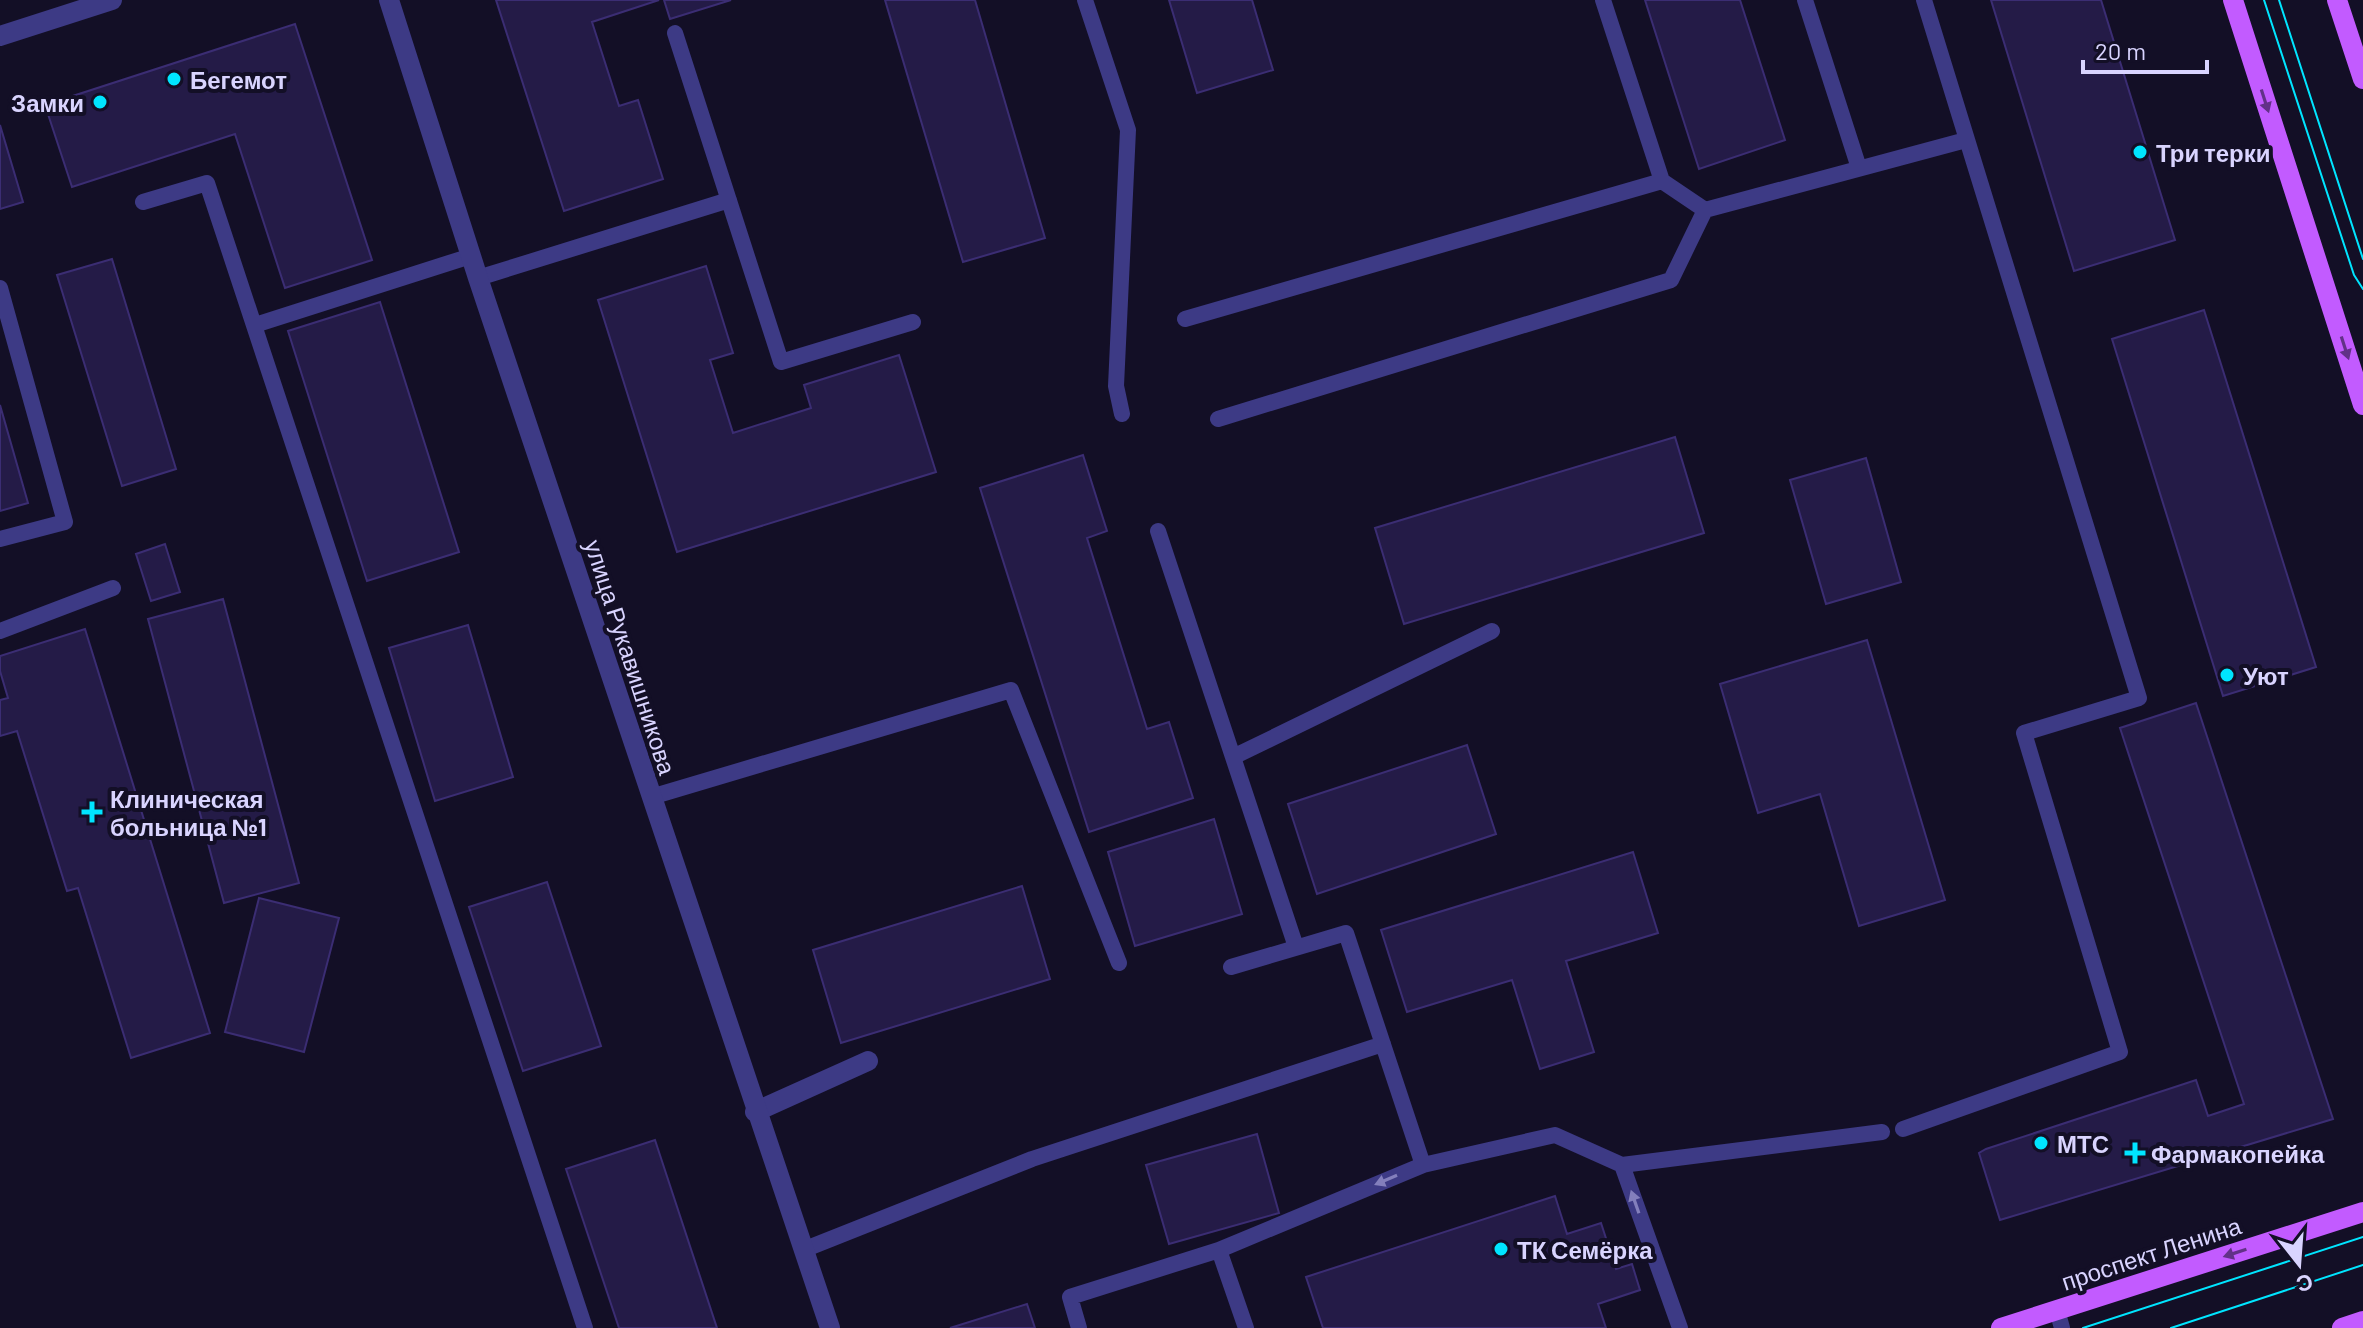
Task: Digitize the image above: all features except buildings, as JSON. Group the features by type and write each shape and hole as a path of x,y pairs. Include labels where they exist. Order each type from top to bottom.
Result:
{"main road":[{"path":"2233,0 2363,405"},
{"path":"2337,0 2363,79"},
{"name":"проспект Ленина","path":"2001,1328 2059,1319 2363,1212"},
{"path":"2342,1328 2363,1321"}],"street":[{"path":"0,36 112,0"},
{"name":"улица Рукавишникова","path":"389,0 478,278 755,1112 830,1328"},
{"path":"755,1112 868,1061"}],"lane":[{"path":"1085,0 1128,130 1116,386 1122,414"},
{"path":"1603,0 1662,181 1705,210"},
{"path":"1805,0 1859,168"},
{"path":"1903,1129 2120,1052 2024,733 2139,698 1924,0"},
{"path":"675,33 781,362 913,322"},
{"path":"1218,419 1671,280 1705,210 1966,140"},
{"path":"1185,319 1662,181"},
{"path":"143,202 207,183 585,1328"},
{"path":"478,278 729,200"},
{"path":"255,325 471,256"},
{"path":"0,288 65,522 0,539"},
{"path":"1158,531 1296,947"},
{"path":"0,631 113,588"},
{"path":"1233,757 1492,631"},
{"path":"651,797 1011,690 1119,963"},
{"path":"1231,967 1346,933 1423,1165"},
{"path":"803,1250 1032,1159 1383,1044"},
{"path":"1079,1328 1070,1297 1219,1250 1423,1165 1555,1135 1622,1165 1882,1132"},
{"path":"1622,1165 1680,1328"},
{"path":"1219,1250 1246,1328"}],"tram line":[{"path":"2264,0 2354,275 2363,289"},
{"path":"2279,0 2363,259"},
{"path":"2083,1328 2363,1237"},
{"path":"2171,1328 2363,1265"}],"place":[{"name":"Бегемот","path":"174,79"},
{"name":"Замки","path":"100,102"},
{"name":"Три терки","path":"2140,152"},
{"name":"Уют","path":"2227,675"},
{"name":"Клиническая больница №1","path":"92,812"},
{"name":"МТС","path":"2041,1143"},
{"name":"Фармакопейка","path":"2135,1153"},
{"name":"ТК Семёрка","path":"1501,1249"}]}
